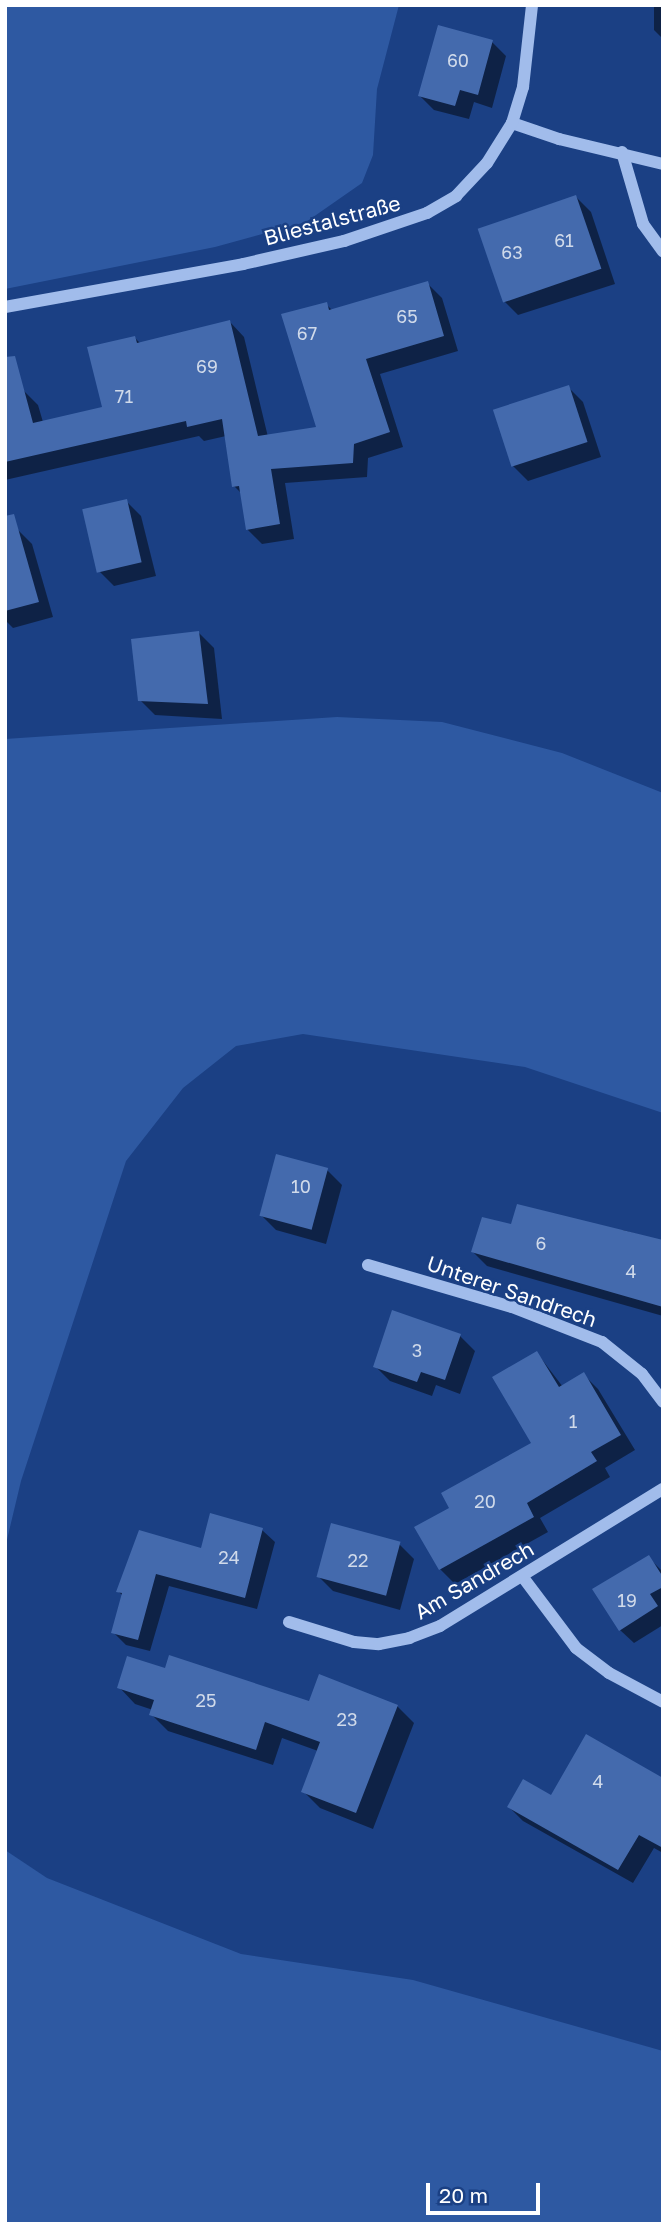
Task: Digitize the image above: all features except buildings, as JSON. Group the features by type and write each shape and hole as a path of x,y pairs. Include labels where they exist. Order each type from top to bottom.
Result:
{"street":[{"name":"Bliestalstraße","path":"5,307 243,264 344,241 427,213 464,188 487,163 512,122 523,87 532,5"},
{"path":"512,122 559,139 663,164"},
{"path":"622,152 643,224 663,252"},
{"name":"Unterer Sandrech","path":"368,1265 513,1307 602,1342 642,1374 663,1402"},
{"name":"Am Sandrech","path":"289,1622 354,1642 379,1644 440,1626 663,1489"},
{"path":"522,1576 576,1648 609,1673 663,1702"}],"shaded area":[{"path":"5,5 399,5 377,89 373,155 362,183 306,222 215,247 5,289"},
{"path":"337,717 442,722 562,753 663,793 663,1113 525,1067 303,1034 236,1046 183,1088 126,1161 21,1481 5,1548 5,739"},
{"path":"5,1850 47,1878 241,1954 413,1980 663,2051 663,2224 5,2224"}]}
